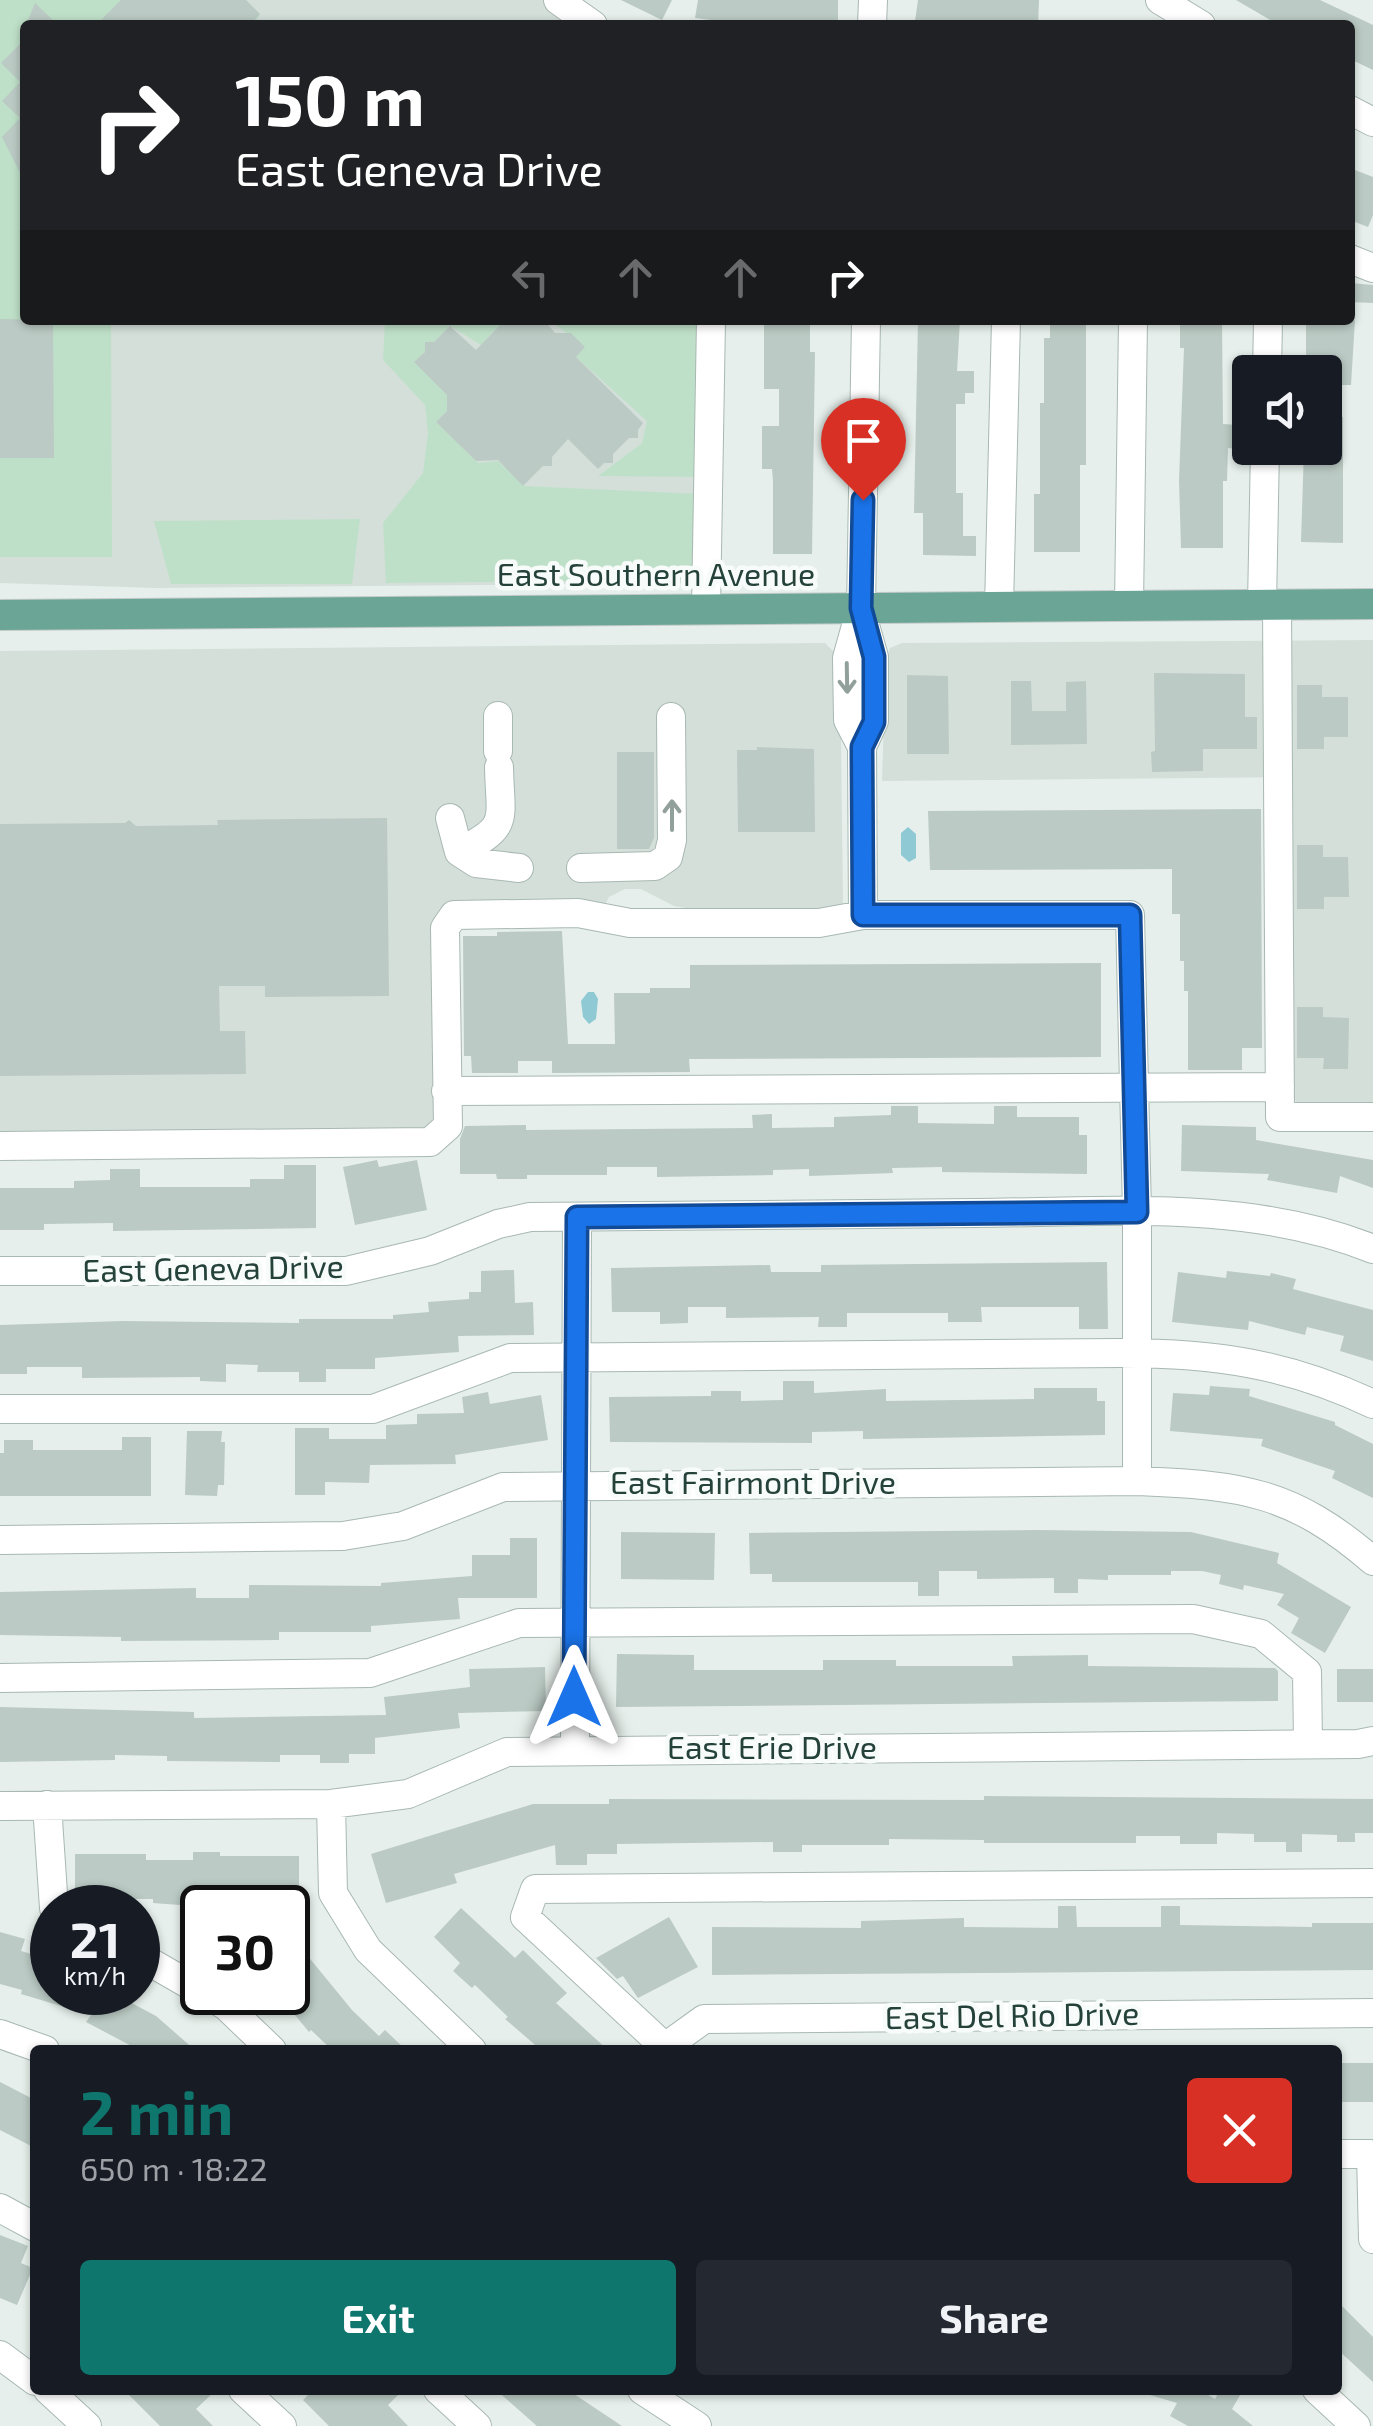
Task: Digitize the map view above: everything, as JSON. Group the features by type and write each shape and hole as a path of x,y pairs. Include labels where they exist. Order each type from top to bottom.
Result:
{"main road":[{"name":"East Southern Avenue","path":"0,615 1373,604"}],"street":[{"path":"558,0 586,20"},
{"path":"1160,0 1193,20"},
{"path":"706,610 712,325"},
{"path":"863,915 862,747 848,720 847,658 861,608 866,325"},
{"path":"999,607 1006,325"},
{"path":"1129,606 1133,325"},
{"path":"1267,355 1268,325"},
{"path":"1266,465 1280,1117 1373,1117"},
{"path":"459,852 492,836 500,820 498,716"},
{"path":"581,868 655,866 671,852 671,717"},
{"path":"450,818 459,852 476,864 519,868"},
{"path":"0,1146 430,1142 448,1126 446,928 454,915 578,913 630,922 819,922 863,915 1130,915 1137,1212 1137,1482"},
{"path":"446,1091 1280,1088"},
{"name":"East Geneva Drive","path":"0,1271 346,1271 430,1251 498,1224 530,1217 1137,1212 1249,1217 1341,1236 1373,1250"},
{"path":"575,1749 577,1217"},
{"path":"0,1408 373,1408 510,1358 1137,1353 1260,1363 1373,1404"},
{"name":"East Fairmont Drive","path":"0,1540 343,1536 403,1526 502,1487 1137,1482 1214,1484 1279,1499 1336,1529 1373,1561"},
{"path":"0,1678 370,1673 519,1624 1192,1619 1261,1634 1307,1672 1308,1744"},
{"name":"East Erie Drive","path":"0,1806 331,1804 408,1794 508,1752 1373,1741"},
{"path":"331,1804 333,1893 368,1950 467,2045"},
{"path":"47,1805 52,1885"},
{"path":"660,2045 525,1917 535,1888 1373,1883"},
{"name":"East Del Rio Drive","path":"669,2045 704,2019 1373,2012"},
{"path":"235,2015 267,2045"},
{"path":"0,2034 31,2045"},
{"path":"1342,2154 1371,2154 1373,2239"},
{"path":"0,2208 30,2224"},
{"path":"0,2355 30,2377"},
{"path":"53,2395 87,2426"},
{"path":"248,2395 282,2426"},
{"path":"443,2395 476,2426"},
{"path":"650,2395 697,2426"},
{"path":"1322,2395 1356,2426"}],"shaded area":[{"path":"0,0 558,0 586,20 20,20 20,325 712,325 706,583 156,588 0,583"},
{"path":"1373,640 1373,1108 1302,1109 1287,1090 1286,777 882,781 886,659 890,648 902,643"},
{"path":"825,643 840,658 843,904 827,908 691,909 674,906 641,889 625,889 609,897 600,915 454,915 446,1091 430,1142 0,1146 0,651"}],"green space":[{"path":"0,0 246,0 260,14 257,20 20,20 20,325 111,325 112,557 0,557"},
{"path":"385,325 500,325 481,345 450,326 415,362 447,395 447,411 436,422 478,463 498,461 524,486 700,494 699,580 386,583 383,523 423,473 428,433 425,405 383,360"},
{"path":"556,325 700,325 702,477 598,476 642,443 647,421 576,357 585,347"},
{"path":"360,519 352,584 171,584 154,521"}],"water":[{"path":"908,827 916,834 916,858 909,862 901,855 901,833"},
{"path":"588,992 594,992 598,999 596,1019 589,1024 583,1017 581,1001"}],"building":[{"path":"121,0 246,0 260,14 255,20 101,20"},
{"path":"621,0 672,0 662,20"},
{"path":"698,0 838,0 838,20 695,18"},
{"path":"918,0 1039,0 1038,20 915,20"},
{"path":"1236,0 1320,0 1373,25 1373,70 1355,61 1355,20 1270,20"},
{"path":"35,3 53,20 28,20"},
{"path":"20,44 20,82 1,63"},
{"path":"20,82 20,118 2,101"},
{"path":"20,118 20,173 2,137"},
{"path":"1355,170 1373,177 1373,215 1368,227 1355,222"},
{"path":"1355,283 1373,285 1373,303 1355,302"},
{"path":"0,319 20,319 20,325 53,325 54,458 0,458"},
{"path":"500,325 548,325 555,333 571,333 585,347 576,357 643,423 638,438 629,438 613,454 613,463 604,463 598,469 568,439 552,457 552,466 543,466 523,486 498,460 476,461 436,422 447,411 447,395 414,362 425,352 425,342 434,342 450,326 476,350"},
{"path":"764,325 810,325 810,352 815,352 812,554 773,554 772,469 762,469 762,426 779,426 779,389 764,389"},
{"path":"918,325 960,325 957,371 974,371 974,393 965,393 965,404 956,404 956,493 963,493 963,536 976,536 976,556 923,555 923,513 914,513"},
{"path":"1050,325 1086,325 1086,465 1080,465 1080,552 1034,552 1034,494 1040,494 1044,338 1050,338"},
{"path":"1180,325 1222,325 1223,424 1232,425 1227,481 1223,481 1223,548 1181,548 1179,480 1184,348 1180,348"},
{"path":"1306,325 1355,325 1351,385 1342,385 1342,355 1306,355"},
{"path":"1343,417 1343,543 1301,542 1303,465 1342,465"},
{"path":"1154,673 1245,674 1245,717 1257,717 1257,749 1203,749 1203,771 1152,772"},
{"path":"907,675 948,676 949,754 907,754"},
{"path":"1011,681 1031,681 1032,711 1066,711 1066,682 1086,681 1087,744 1011,745"},
{"path":"1297,685 1322,685 1322,697 1348,697 1348,737 1324,737 1324,749 1297,749"},
{"path":"814,749 815,832 738,832 737,750"},
{"path":"617,752 654,752 654,838 649,849 617,849"},
{"path":"1261,809 1262,1048 1242,1048 1242,1070 1188,1070 1188,991 1184,991 1184,961 1180,961 1180,914 1172,914 1172,869 930,870 928,811"},
{"path":"387,818 389,996 265,997 265,986 219,986 220,1031 245,1031 246,1074 0,1076 0,824 129,820 136,826 218,825 217,820"},
{"path":"1297,845 1323,845 1323,857 1348,857 1349,897 1324,897 1324,909 1297,909"},
{"path":"562,931 568,1044 615,1044 614,993 690,988 690,965 1101,963 1101,1057 689,1059 690,1072 552,1073 552,1061 518,1061 518,1073 472,1073 471,1056 464,1056 463,936"},
{"path":"1297,1007 1323,1007 1323,1017 1349,1018 1348,1069 1323,1069 1324,1058 1297,1058"},
{"path":"891,1106 918,1106 918,1123 994,1124 994,1106 1017,1106 1017,1117 1079,1117 1079,1135 1087,1135 1087,1174 942,1172 942,1167 809,1176 809,1169 773,1170 773,1175 657,1177 657,1167 607,1167 607,1175 527,1175 527,1179 460,1174 460,1139 465,1126 526,1125 526,1130 753,1128 752,1115 772,1114 772,1128 834,1127 834,1117 891,1115"},
{"path":"1182,1125 1256,1127 1256,1140 1373,1160 1373,1188 1340,1176 1337,1193 1267,1180 1269,1174 1181,1171"},
{"path":"377,1160 379,1167 417,1160 427,1210 355,1225 343,1167"},
{"path":"284,1165 316,1165 316,1228 113,1231 113,1223 44,1224 44,1230 0,1230 0,1188 74,1188 74,1181 110,1180 110,1169 140,1169 140,1187 250,1187 250,1179 284,1179"},
{"path":"1107,1262 1108,1329 1079,1329 1079,1307 981,1307 982,1322 948,1322 948,1313 847,1313 847,1327 818,1327 819,1317 726,1318 726,1307 688,1307 688,1323 660,1324 660,1312 612,1312 611,1268 770,1265 771,1272 821,1272 821,1265"},
{"path":"514,1270 515,1303 533,1302 534,1335 458,1336 459,1352 375,1358 375,1369 326,1369 326,1382 299,1382 299,1372 257,1372 258,1365 226,1364 226,1382 200,1381 200,1377 82,1378 82,1367 27,1367 27,1374 0,1374 0,1325 393,1319 393,1315 429,1312 428,1302 469,1299 469,1292 481,1292 481,1271"},
{"path":"1227,1271 1270,1276 1271,1273 1296,1279 1293,1289 1373,1310 1373,1361 1340,1351 1344,1336 1307,1327 1305,1335 1249,1321 1248,1330 1172,1322 1178,1272 1226,1278"},
{"path":"783,1381 814,1381 814,1393 886,1389 886,1401 1034,1399 1034,1388 1097,1388 1097,1401 1105,1401 1105,1435 863,1439 863,1431 812,1432 812,1443 610,1442 609,1397 711,1396 711,1391 741,1391 741,1401 783,1400"},
{"path":"1210,1386 1250,1389 1249,1396 1335,1422 1373,1444 1373,1498 1332,1478 1335,1471 1261,1446 1263,1439 1170,1431 1173,1393 1209,1395"},
{"path":"488,1392 490,1404 541,1395 548,1440 455,1455 456,1464 370,1465 369,1483 325,1482 325,1495 295,1495 295,1428 329,1428 329,1439 386,1439 386,1425 417,1424 417,1414 464,1413 462,1397"},
{"path":"187,1431 222,1431 224,1485 218,1485 217,1496 185,1495"},
{"path":"122,1437 151,1437 151,1496 0,1496 0,1453 4,1453 4,1440 33,1440 33,1450 122,1450"},
{"path":"621,1532 715,1533 714,1580 621,1579"},
{"path":"1191,1532 1279,1553 1277,1563 1351,1607 1325,1653 1291,1633 1299,1618 1277,1605 1284,1594 1219,1584 1221,1575 1202,1571 1078,1579 1078,1593 1054,1593 1054,1578 977,1579 977,1571 939,1571 939,1596 918,1596 918,1582 772,1582 772,1574 750,1574 749,1533"},
{"path":"510,1538 537,1538 537,1598 458,1598 460,1619 371,1626 371,1632 279,1632 279,1640 121,1641 121,1637 0,1635 0,1592 196,1588 196,1598 249,1598 249,1585 381,1586 472,1576 472,1555 510,1555"},
{"path":"617,1654 694,1655 694,1670 823,1670 823,1660 896,1660 896,1666 1013,1666 1012,1656 1088,1655 1088,1666 1275,1668 1278,1701 616,1707"},
{"path":"545,1667 546,1711 458,1713 460,1728 375,1738 375,1754 349,1754 349,1763 320,1763 320,1755 280,1755 280,1762 167,1761 167,1756 115,1755 115,1760 0,1762 0,1707 194,1712 194,1718 386,1715 384,1697 470,1687 469,1669"},
{"path":"1337,1669 1373,1669 1373,1702 1337,1702"},
{"path":"984,1796 1373,1799 1373,1833 1355,1833 1355,1842 1337,1842 1337,1835 1302,1834 1302,1852 1286,1852 1286,1842 1254,1842 1254,1834 1217,1833 1217,1844 1180,1844 1180,1836 1136,1836 1136,1843 889,1839 889,1845 802,1845 802,1852 773,1852 773,1842 617,1844 617,1854 587,1854 587,1865 556,1865 555,1845 454,1874 457,1883 386,1903 371,1854 533,1804 609,1804 609,1799 984,1800"},
{"path":"193,1852 299,1856 299,1885 180,1885 180,1905 160,1904 160,1885 75,1885 75,1854 146,1854 146,1860 193,1860"},
{"path":"1058,1906 1076,1906 1077,1927 1161,1927 1161,1906 1180,1906 1180,1925 1312,1927 1312,1923 1373,1923 1373,1970 712,1975 712,1927 861,1928 861,1921 964,1918 964,1927 1058,1928"},
{"path":"461,1908 515,1958 523,1950 567,1993 556,2003 602,2045 535,2045 475,1985 472,1988 453,1971 460,1963 434,1937"},
{"path":"669,1917 698,1967 638,1998 623,1976 617,1979 596,1958"},
{"path":"0,1932 25,1939 21,1951 30,1954 30,1997 21,1994 22,1990 0,1984"},
{"path":"310,1959 379,2036 385,2030 401,2045 327,2045 295,2015 310,2015"},
{"path":"91,2015 154,2015 189,2045 130,2045 86,2022"},
{"path":"1342,2063 1373,2063 1373,2102 1342,2102"},
{"path":"0,2082 30,2097 30,2145 0,2130"},
{"path":"0,2235 28,2246 21,2263 30,2267 30,2275 17,2305 0,2298"},
{"path":"1342,2306 1373,2337 1373,2382 1342,2354"},
{"path":"129,2395 211,2395 196,2409 213,2426 160,2426"},
{"path":"308,2395 398,2395 388,2405 408,2426 329,2426 303,2400"},
{"path":"502,2395 576,2395 622,2426 537,2426"},
{"path":"1150,2395 1208,2395 1215,2399 1217,2395 1240,2395 1232,2409 1253,2426 1188,2426 1170,2416 1177,2403"}],"route":[{"path":"574,1697 577,1217 1137,1212 1130,915 863,915 862,747 874,722 874,657 861,608 863,500"}]}
